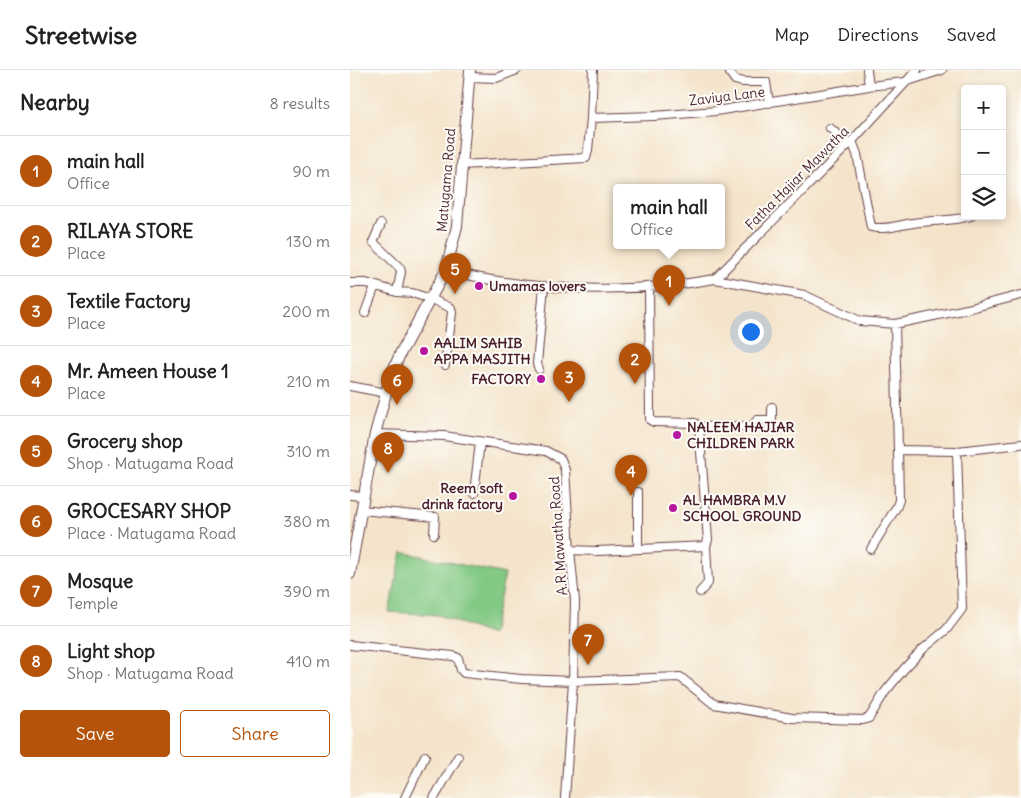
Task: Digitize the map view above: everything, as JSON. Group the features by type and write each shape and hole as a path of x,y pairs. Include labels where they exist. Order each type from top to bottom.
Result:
{"main road":[{"name":"Matugama Road","path":"350,574 375,434 391,375 446,270 458,226 461,165 470,73"}],"street":[{"path":"470,73 496,78 516,70"},
{"path":"461,165 586,158 591,118 593,70"},
{"path":"730,70 735,80 766,82 769,103"},
{"path":"867,70 869,86"},
{"name":"Fatha Hajiar Mawatha","path":"715,279 850,142 917,70"},
{"name":"Zaviya Lane","path":"591,118 698,113 905,82 942,70"},
{"path":"830,128 850,142 856,154 871,227 961,219"},
{"path":"381,224 373,242 400,268 397,292"},
{"path":"446,270 498,281 544,286 649,288 684,285 715,279 804,294 860,321 895,324 967,309 1021,294"},
{"path":"350,283 366,283 397,292 412,293 450,308 452,313 445,366"},
{"path":"365,313 375,286"},
{"path":"539,369 537,364 544,286"},
{"path":"649,288 650,420 654,422 695,423 699,427 708,540 706,546 708,583 700,592"},
{"path":"871,549 899,500 895,324"},
{"path":"350,386 386,393"},
{"path":"699,427 753,426 757,420 772,420 772,407"},
{"name":"A.R Mawatha Road","path":"375,434 444,436 546,451 561,459 565,470 575,601 573,681 565,798"},
{"path":"474,493 480,442"},
{"path":"898,450 957,451 1021,444"},
{"path":"350,645 453,656 458,658 461,670 464,673 521,679 573,681 680,677 714,704 792,718 863,720 869,718 885,692 904,669 923,649 946,630 962,609 957,451"},
{"path":"638,492 638,549"},
{"path":"350,495 364,496"},
{"path":"361,510 435,518 434,534"},
{"path":"570,550 597,551 706,546"},
{"path":"405,798 425,756"},
{"path":"434,798 458,757"}],"green space":[{"path":"402,552 505,574 492,635 438,615 389,612"}],"place":[{"name":"Umamas lovers","path":"479,286"},
{"name":"Grocery shop","path":"455,294"},
{"name":"main hall","path":"669,306"},
{"name":"AALIM SAHIB APPA MASJITH","path":"424,351"},
{"name":"FACTORY","path":"541,379"},
{"name":"RILAYA STORE","path":"635,384"},
{"name":"Textile Factory","path":"569,402"},
{"name":"GROCESARY SHOP","path":"397,405"},
{"name":"NALEEM HAJIAR CHILDREN PARK","path":"677,435"},
{"name":"Light shop","path":"388,473"},
{"name":"Reem soft drink factory","path":"513,496"},
{"name":"Mr. Ameen House 1","path":"631,496"},
{"name":"AL HAMBRA M.V SCHOOL GROUND","path":"673,508"},
{"name":"Mosque","path":"588,665"}]}
